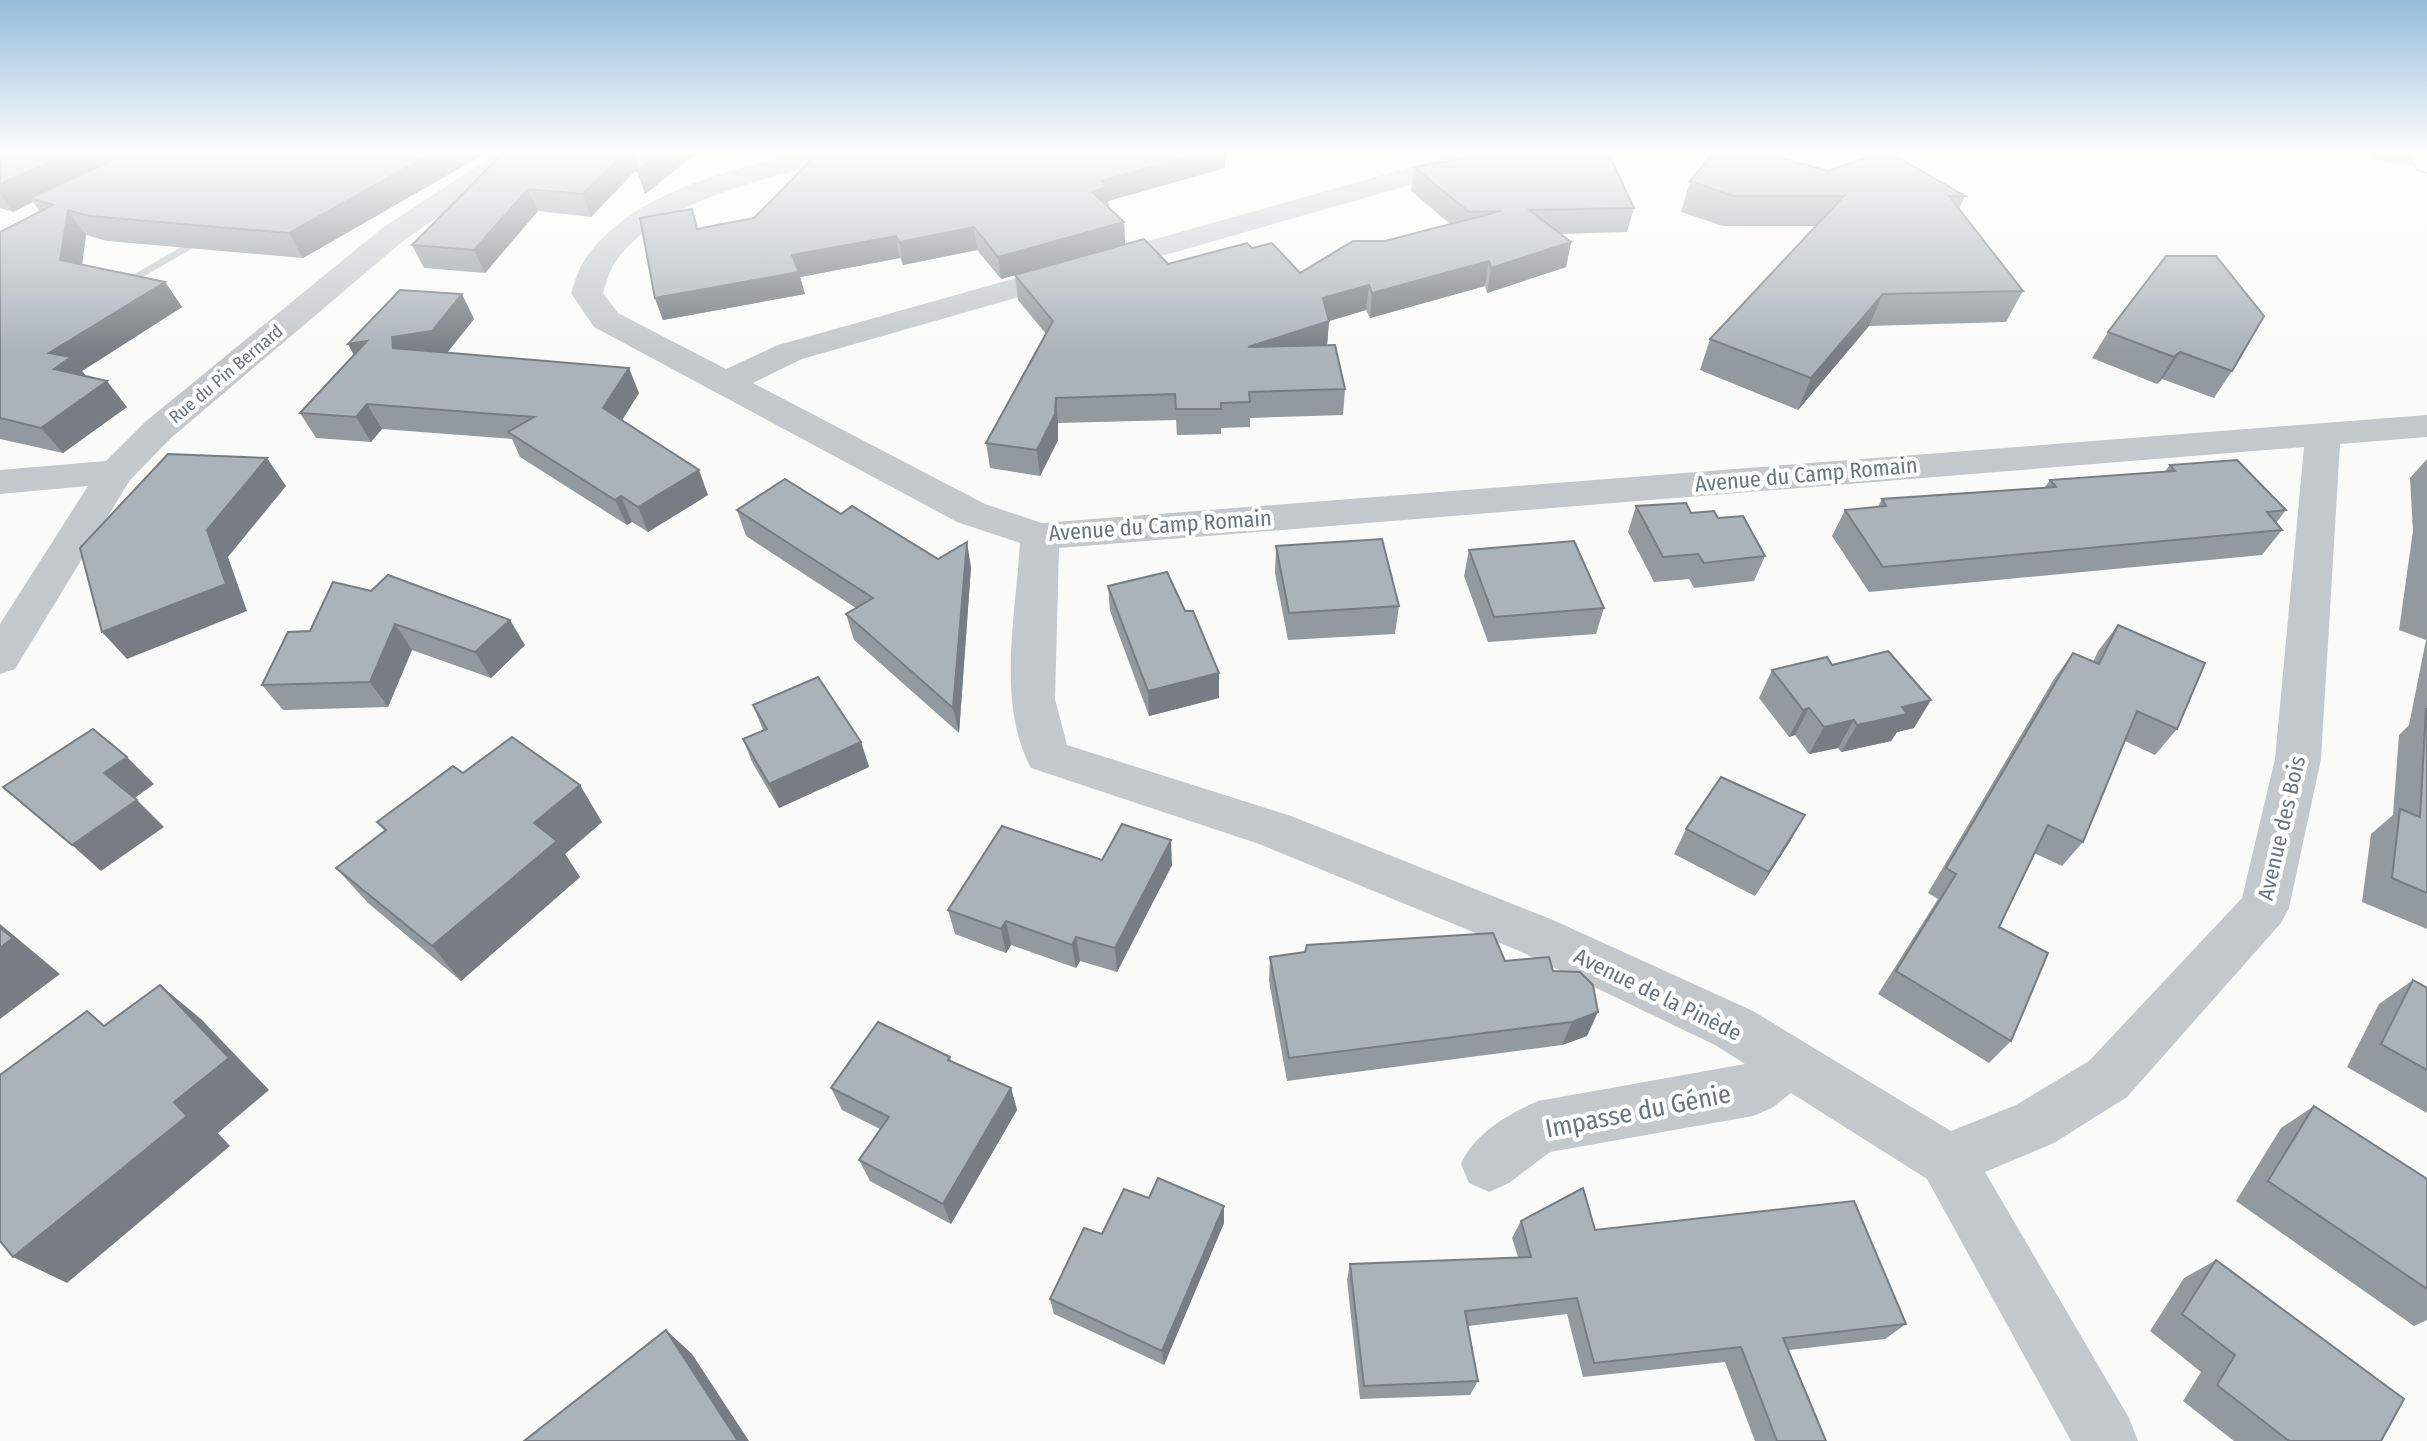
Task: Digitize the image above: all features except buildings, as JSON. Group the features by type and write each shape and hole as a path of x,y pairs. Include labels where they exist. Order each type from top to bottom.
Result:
{"street":[{"name":"Rue du Pin Bernard","path":"0,658 116,472 158,430 412,220"},
{"name":"Avenue du Camp Romain","path":"646,220 619,236 590,271 587,293 606,320 971,513 1040,536 2427,426"},
{"path":"726,383 790,352 1254,220"},
{"name":"Avenue des Bois","path":"1947,1160 2035,1124 2108,1079 2264,908 2298,759 2323,432"},
{"path":"0,482 116,472"},
{"name":"Avenue de la Pinède","path":"1040,536 1033,699 1047,756 1274,830 1535,935 1734,1028 1947,1160 2106,1441"},
{"name":"Impasse du Génie","path":"1489,1164 1538,1128 1753,1090 1789,1062"}],"waterway":[{"path":"118,287 206,237"}]}
